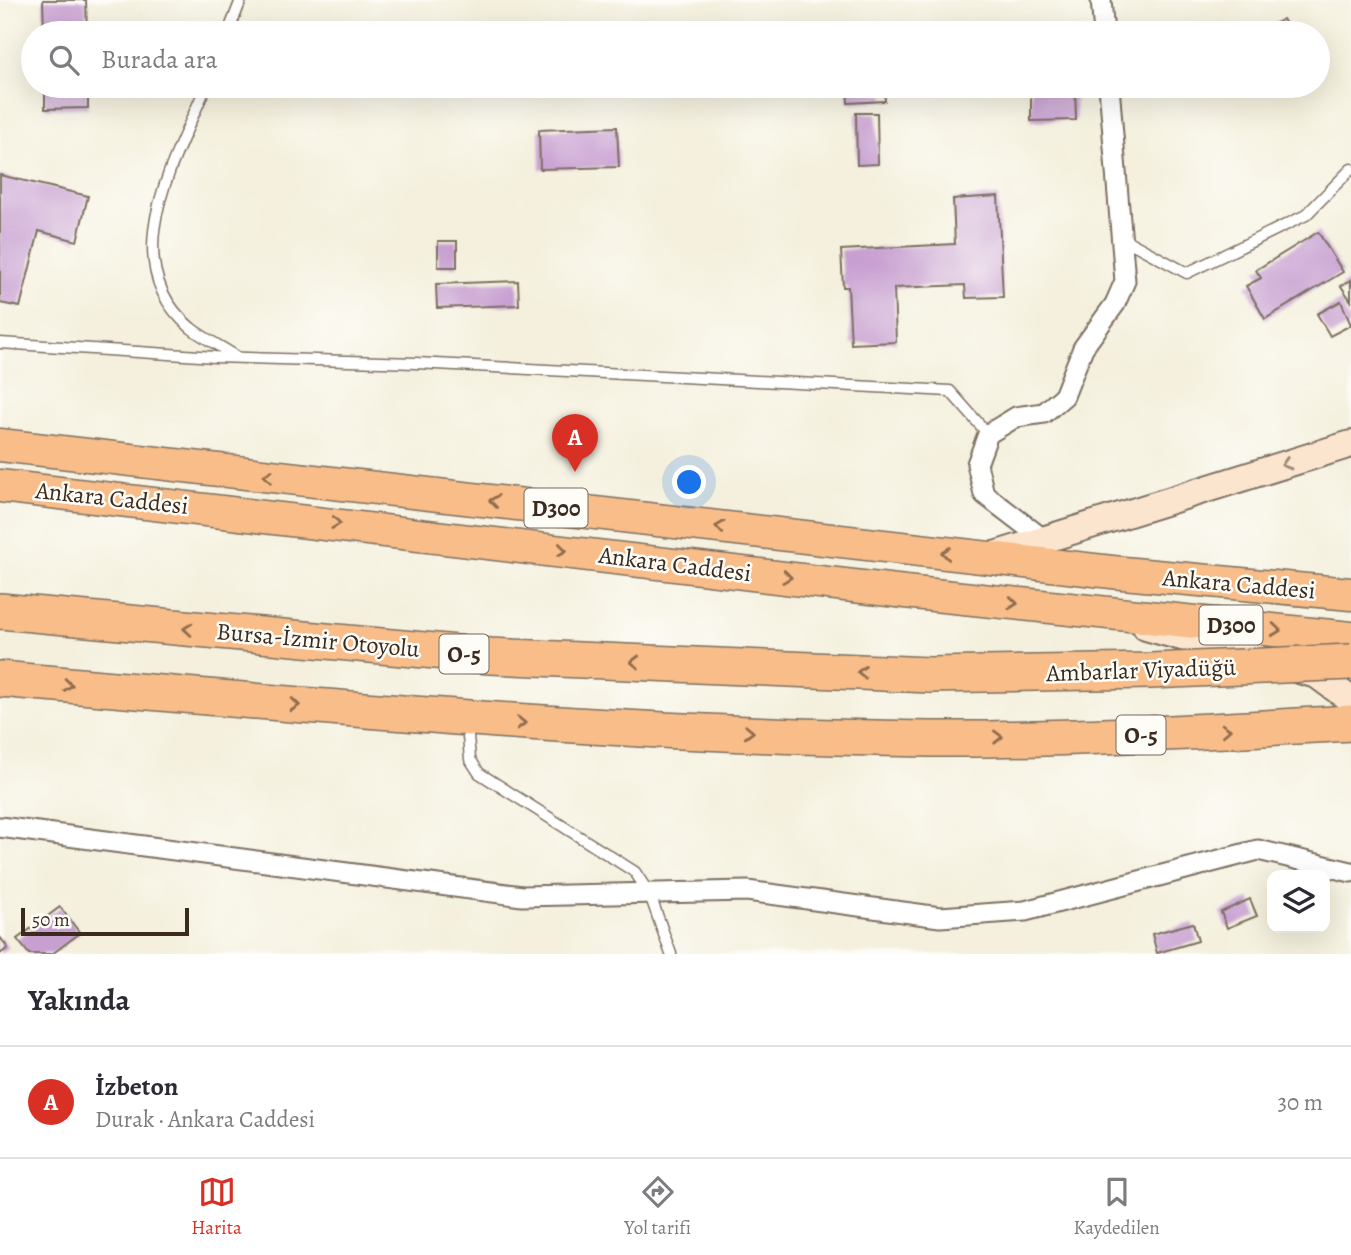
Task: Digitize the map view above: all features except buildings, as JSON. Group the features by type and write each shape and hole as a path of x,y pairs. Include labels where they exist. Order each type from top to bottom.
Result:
{"highway":[{"name":"Ankara Caddesi","path":"0,445 985,557 1351,594"},
{"name":"Ankara Caddesi","path":"0,485 1073,609 1351,638"},
{"name":"Bursa-İzmir Otoyolu","path":"0,611 490,656 930,675"},
{"name":"Ambarlar Viyadüğü","path":"930,675 1151,671 1351,662"},
{"name":"O-5","path":"0,679 467,720 930,739 1147,735 1351,723"}],"main road":[{"path":"985,557 1351,444"},
{"path":"1073,609 1226,648 1317,675 1351,700"}],"street":[{"path":"1101,0 1103,21"},
{"path":"1044,539 984,495 977,464 988,434 1016,417 1044,412 1064,396 1083,348 1115,304 1125,281 1110,98"},
{"path":"0,827 522,896 747,891 940,917 1025,911 1258,850 1351,872"}],"lane":[{"path":"233,21 241,0"},
{"path":"201,98 154,219 157,283 174,310 191,328 238,358"},
{"path":"1122,238 1187,273 1306,215 1351,169"},
{"path":"0,343 238,358 416,363 950,391 988,434"},
{"path":"467,720 470,759 479,774 635,872 650,895 671,954"}],"place":[{"name":"İzbeton","path":"575,472"}]}
